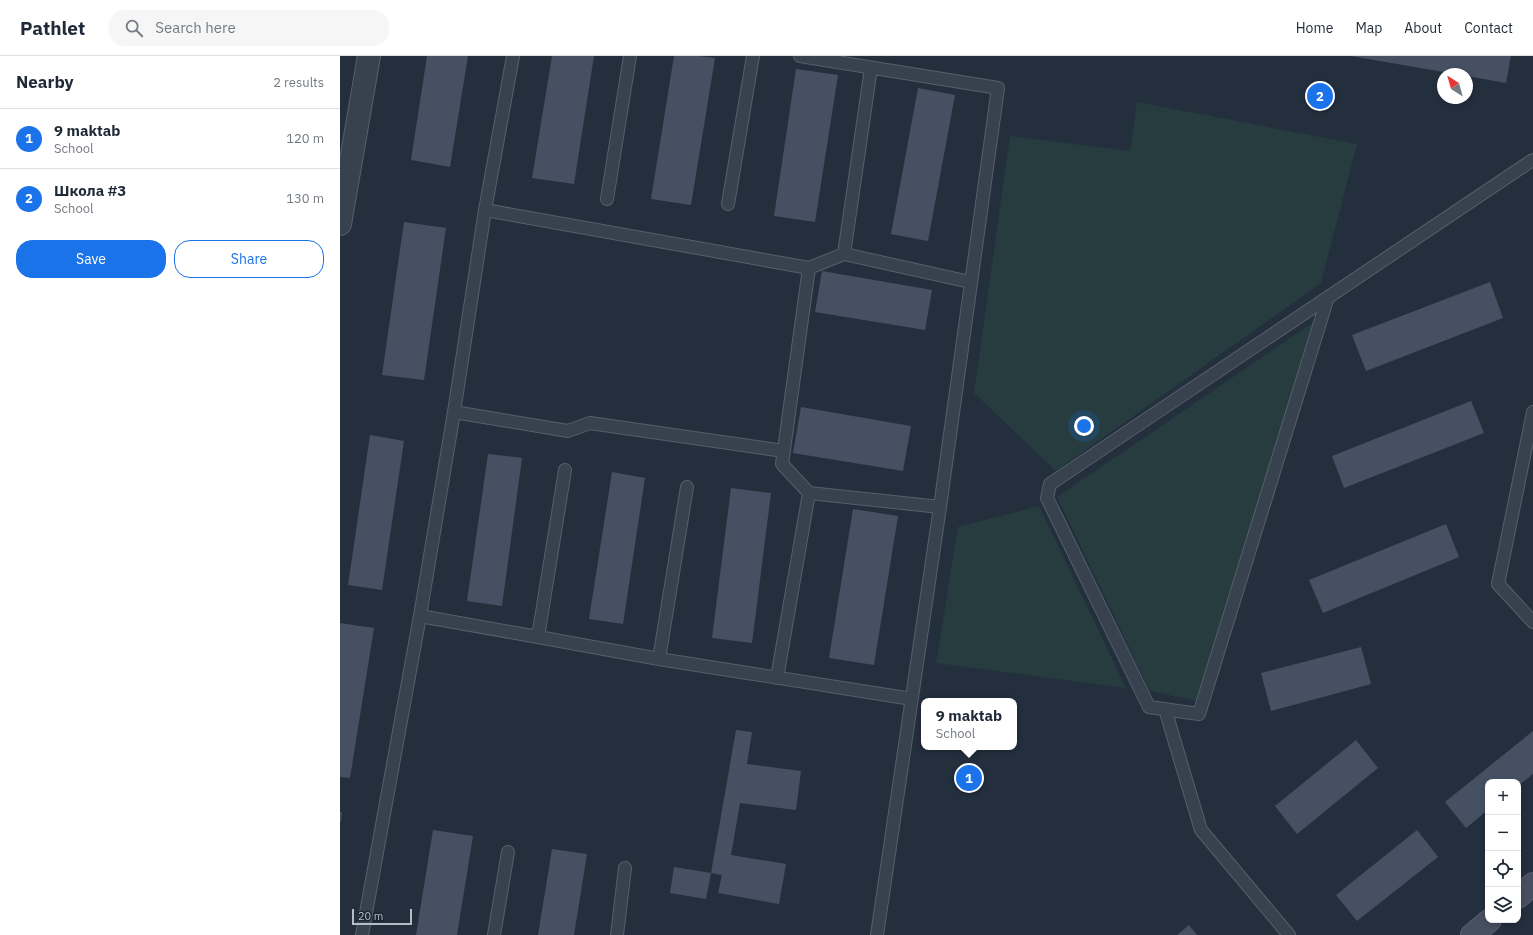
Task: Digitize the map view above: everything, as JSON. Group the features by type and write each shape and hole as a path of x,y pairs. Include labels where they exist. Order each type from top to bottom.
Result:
{"main road":[{"path":"1521,894 1533,884"},
{"path":"1472,935 1486,923"}],"street":[{"path":"340,224 369,56"}],"lane":[{"path":"362,935 420,616 454,412 485,210 513,56"},
{"path":"607,200 630,56"},
{"path":"728,204 753,56"},
{"path":"800,56 998,88 940,507 877,935"},
{"path":"844,254 871,68"},
{"path":"1328,297 1199,714 1149,707 1047,498 1050,484 1524,165 1533,160"},
{"path":"485,210 809,268 844,254 970,282"},
{"path":"809,268 782,464 809,493 940,507"},
{"path":"454,412 568,431 590,423 784,451"},
{"path":"1533,412 1498,584 1533,622"},
{"path":"538,637 565,470"},
{"path":"658,659 687,487"},
{"path":"777,678 809,493"},
{"path":"420,616 658,659 912,699"},
{"path":"1165,709 1201,830 1289,935"},
{"path":"494,935 508,852"},
{"path":"617,935 625,868"}],"green space":[{"path":"1137,102 1357,144 1321,283 1056,471 974,393 1010,136 1130,151"},
{"path":"1321,317 1197,701 1150,691 1057,497"},
{"path":"1039,506 1126,688 936,663 958,527"}],"building":[{"path":"427,56 468,56 450,167 411,160"},
{"path":"552,56 594,56 574,184 532,178"},
{"path":"674,56 699,56 715,58 691,205 651,199"},
{"path":"1351,56 1511,56 1506,83 1473,77 1473,68 1437,68 1437,71"},
{"path":"796,69 838,75 815,222 774,216"},
{"path":"918,88 955,95 928,241 891,234"},
{"path":"404,222 446,228 424,380 382,375"},
{"path":"822,271 932,290 925,330 815,312"},
{"path":"1490,282 1503,318 1366,371 1352,335"},
{"path":"1471,401 1484,433 1344,488 1332,456"},
{"path":"801,407 911,426 903,471 793,453"},
{"path":"370,435 404,441 382,590 348,585"},
{"path":"488,454 522,458 502,606 467,601"},
{"path":"612,472 645,478 623,624 589,619"},
{"path":"731,488 771,493 752,643 712,638"},
{"path":"853,509 898,516 874,665 829,658"},
{"path":"1446,524 1459,557 1323,613 1309,580"},
{"path":"340,623 374,628 350,778 340,777"},
{"path":"1361,647 1371,684 1271,711 1261,673"},
{"path":"736,730 752,732 747,764 801,771 796,810 740,803 731,855 786,864 779,904 718,893 722,875 711,873"},
{"path":"1533,731 1533,774 1521,784 1521,779 1485,779 1485,812 1466,828 1445,802"},
{"path":"1356,740 1378,768 1297,834 1275,806"},
{"path":"340,812 342,812 341,822 340,822"},
{"path":"433,830 473,836 457,935 416,935"},
{"path":"1417,830 1438,857 1357,921 1336,895"},
{"path":"552,849 587,854 574,935 538,935"},
{"path":"674,867 711,873 706,899 670,893"},
{"path":"1189,925 1197,935 1177,935"}],"place":[{"name":"Школа #3","path":"1320,96"},
{"name":"9 maktab","path":"969,778"}]}
